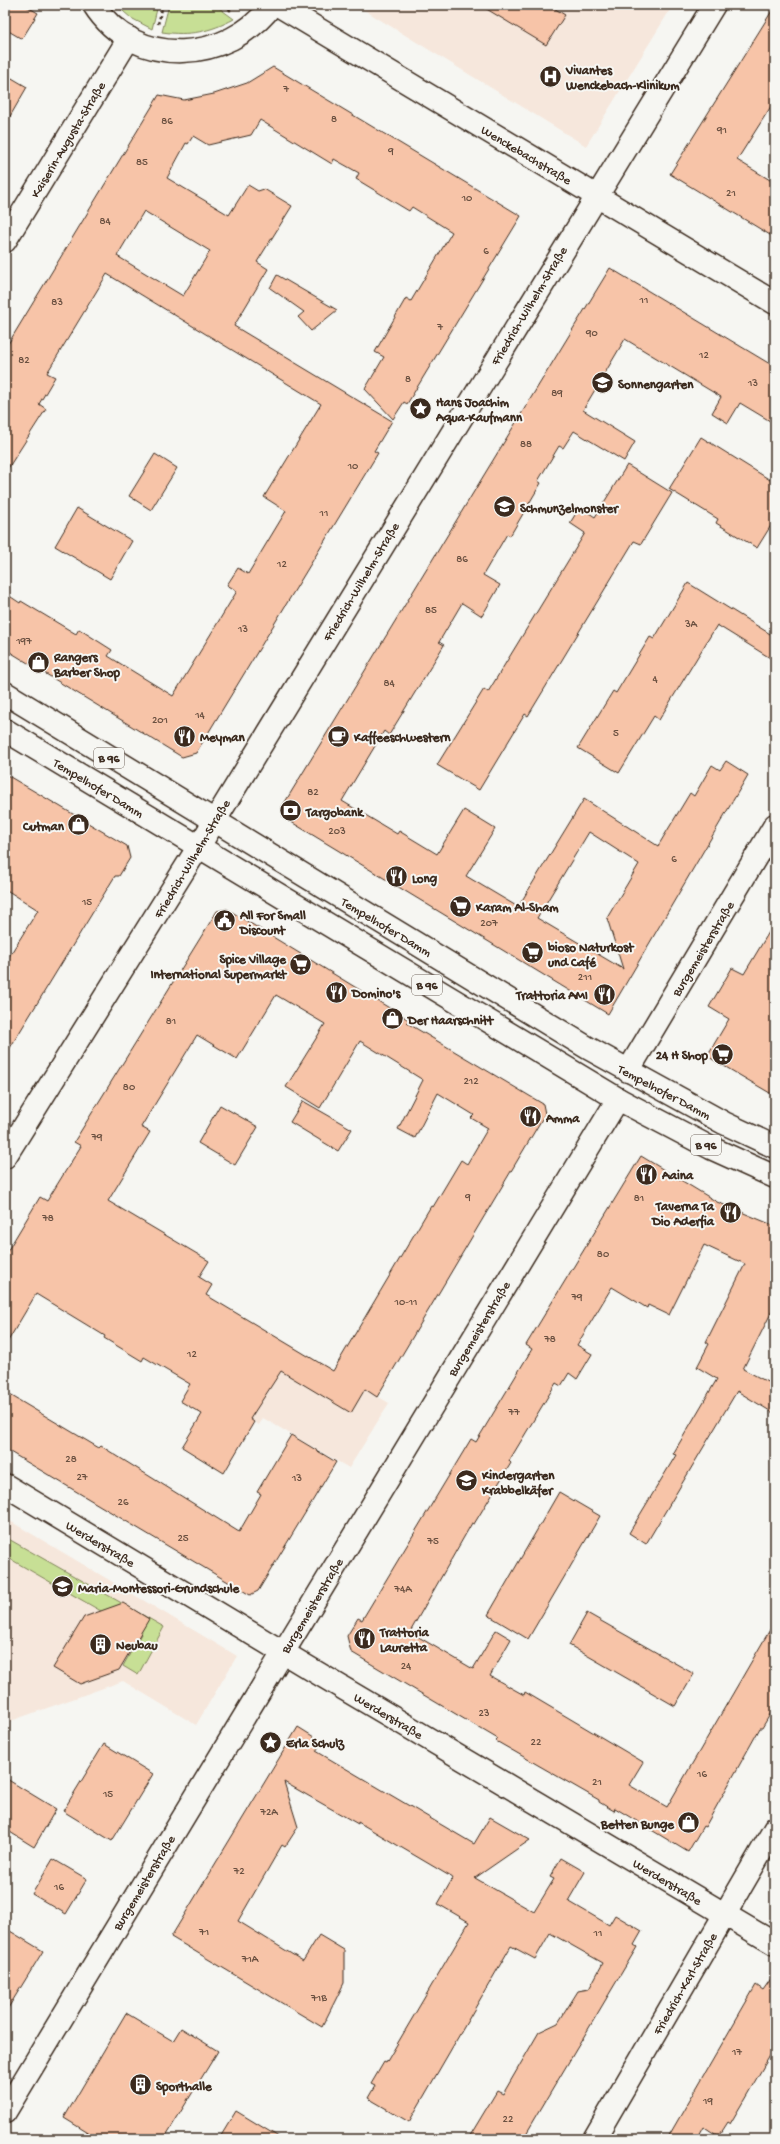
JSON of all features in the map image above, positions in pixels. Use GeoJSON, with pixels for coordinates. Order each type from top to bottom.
{"type":"FeatureCollection","features":[{"type":"Feature","properties":{"kind":"street"},"geometry":{"type":"LineString","coordinates":[[94,5],[106,20],[129,38],[151,47],[174,51],[195,51],[216,47],[235,38],[253,26],[272,5]]}},
{"type":"Feature","properties":{"kind":"street","name":"Wenckebachstraße"},"geometry":{"type":"LineString","coordinates":[[278,5],[775,304]]}},
{"type":"Feature","properties":{"kind":"street","name":"Friedrich-Wilhelm-Straße"},"geometry":{"type":"LineString","coordinates":[[5,1158],[214,822],[596,195],[714,5]]}},
{"type":"Feature","properties":{"kind":"street","name":"Kaiserin-Augusta-Straße"},"geometry":{"type":"LineString","coordinates":[[5,241],[129,38]]}},
{"type":"Feature","properties":{"kind":"street","name":"Tempelhofer Damm"},"geometry":{"type":"LineString","coordinates":[[5,693],[214,822],[628,1071],[775,1147]]}},
{"type":"Feature","properties":{"kind":"street","name":"Tempelhofer Damm"},"geometry":{"type":"LineString","coordinates":[[5,730],[618,1098],[711,1148],[775,1177]]}},
{"type":"Feature","properties":{"kind":"street","name":"Burgemeisterstraße"},"geometry":{"type":"LineString","coordinates":[[628,1071],[775,825]]}},
{"type":"Feature","properties":{"kind":"street","name":"Burgemeisterstraße"},"geometry":{"type":"LineString","coordinates":[[5,2112],[618,1098]]}},
{"type":"Feature","properties":{"kind":"street","name":"Werderstraße"},"geometry":{"type":"LineString","coordinates":[[5,1485],[775,1944]]}},
{"type":"Feature","properties":{"kind":"street","name":"Friedrich-Karl-Straße"},"geometry":{"type":"LineString","coordinates":[[594,2139],[724,1913],[775,1828]]}},
{"type":"Feature","properties":{"kind":"path"},"geometry":{"type":"LineString","coordinates":[[156,30],[163,5]]}},
{"type":"Feature","properties":{"kind":"shaded area","name":"Vivantes Wenckebach-Klinikum"},"geometry":{"type":"Polygon","coordinates":[[[356,5],[673,5],[586,146],[356,5]]]}},
{"type":"Feature","properties":{"kind":"shaded area"},"geometry":{"type":"Polygon","coordinates":[[[206,1295],[389,1403],[349,1468],[263,1418],[259,1425],[163,1367],[206,1295]]]}},
{"type":"Feature","properties":{"kind":"shaded area","name":"Maria-Montessori-Grundschule"},"geometry":{"type":"Polygon","coordinates":[[[5,1518],[237,1656],[196,1725],[123,1681],[5,1723],[5,1518]]]}},
{"type":"Feature","properties":{"kind":"green space"},"geometry":{"type":"Polygon","coordinates":[[[116,5],[158,5],[152,29],[131,18],[116,5]]]}},
{"type":"Feature","properties":{"kind":"green space"},"geometry":{"type":"Polygon","coordinates":[[[169,5],[215,5],[234,19],[208,30],[199,32],[162,32],[169,5]]]}},
{"type":"Feature","properties":{"kind":"green space"},"geometry":{"type":"Polygon","coordinates":[[[5,1537],[164,1627],[138,1675],[123,1666],[141,1634],[5,1556],[5,1537]]]}},
{"type":"Feature","properties":{"kind":"building"},"geometry":{"type":"Polygon","coordinates":[[[5,5],[24,5],[38,13],[22,39],[5,29],[5,5]]]}},
{"type":"Feature","properties":{"kind":"building"},"geometry":{"type":"Polygon","coordinates":[[[480,5],[549,5],[565,15],[546,45],[480,5]]]}},
{"type":"Feature","properties":{"kind":"building"},"geometry":{"type":"Polygon","coordinates":[[[775,6],[775,100],[737,160],[775,183],[775,238],[670,174],[775,6]]]}},
{"type":"Feature","properties":{"kind":"building"},"geometry":{"type":"Polygon","coordinates":[[[273,67],[521,216],[407,404],[404,402],[393,419],[365,389],[384,357],[375,352],[406,298],[411,301],[452,232],[412,207],[409,211],[356,179],[359,173],[334,159],[332,164],[260,120],[251,135],[208,145],[193,136],[188,144],[186,143],[167,178],[229,215],[248,185],[258,191],[264,189],[292,206],[257,262],[268,269],[234,326],[392,421],[374,451],[378,453],[196,753],[182,757],[5,649],[5,593],[76,634],[79,629],[112,650],[108,656],[173,696],[237,591],[227,585],[238,568],[248,574],[286,511],[264,497],[321,404],[107,274],[47,373],[55,377],[39,404],[46,409],[5,473],[5,349],[159,95],[184,100],[214,94],[247,83],[273,67]],[[144,211],[117,256],[183,296],[210,251],[144,211]]]}},
{"type":"Feature","properties":{"kind":"building"},"geometry":{"type":"Polygon","coordinates":[[[5,74],[27,87],[5,125],[5,74]]]}},
{"type":"Feature","properties":{"kind":"building"},"geometry":{"type":"Polygon","coordinates":[[[610,268],[775,367],[775,424],[740,403],[728,423],[712,413],[721,397],[625,339],[583,410],[635,442],[624,461],[574,431],[563,448],[559,446],[538,481],[541,483],[510,536],[507,534],[483,575],[500,585],[482,616],[462,603],[439,642],[444,645],[389,735],[384,731],[342,801],[397,834],[399,831],[437,854],[464,810],[495,829],[466,876],[518,907],[584,799],[658,846],[690,793],[694,796],[712,765],[720,770],[726,761],[748,775],[608,1014],[283,817],[282,807],[610,268]],[[589,832],[537,918],[623,969],[607,918],[639,864],[589,832]]]}},
{"type":"Feature","properties":{"kind":"building"},"geometry":{"type":"Polygon","coordinates":[[[277,275],[337,310],[311,331],[298,317],[304,312],[270,288],[277,275]]]}},
{"type":"Feature","properties":{"kind":"building"},"geometry":{"type":"Polygon","coordinates":[[[701,437],[775,483],[775,519],[757,548],[716,523],[718,519],[669,489],[701,437]]]}},
{"type":"Feature","properties":{"kind":"building"},"geometry":{"type":"Polygon","coordinates":[[[155,454],[177,468],[151,510],[129,496],[155,454]]]}},
{"type":"Feature","properties":{"kind":"building"},"geometry":{"type":"Polygon","coordinates":[[[627,465],[672,493],[641,544],[634,541],[528,716],[525,714],[479,790],[437,765],[484,689],[488,692],[585,533],[570,523],[580,507],[595,517],[627,465]]]}},
{"type":"Feature","properties":{"kind":"building"},"geometry":{"type":"Polygon","coordinates":[[[77,508],[132,541],[110,579],[55,546],[77,508]]]}},
{"type":"Feature","properties":{"kind":"building"},"geometry":{"type":"Polygon","coordinates":[[[688,583],[775,637],[775,661],[717,625],[659,720],[654,716],[619,773],[578,748],[613,691],[616,693],[650,637],[654,639],[688,583]]]}},
{"type":"Feature","properties":{"kind":"building"},"geometry":{"type":"Polygon","coordinates":[[[5,774],[127,846],[130,858],[119,876],[115,876],[5,1056],[5,963],[38,910],[5,889],[5,774]]]}},
{"type":"Feature","properties":{"kind":"building"},"geometry":{"type":"Polygon","coordinates":[[[227,909],[409,1020],[407,1023],[543,1104],[545,1114],[377,1397],[365,1389],[351,1413],[281,1371],[250,1419],[254,1422],[224,1473],[182,1447],[202,1414],[180,1401],[190,1384],[144,1357],[142,1361],[104,1338],[105,1336],[36,1294],[5,1346],[5,1255],[40,1197],[47,1201],[81,1146],[74,1142],[217,911],[227,909]],[[276,995],[237,1059],[197,1035],[141,1127],[150,1132],[108,1201],[209,1261],[199,1277],[212,1285],[206,1295],[333,1371],[431,1206],[433,1207],[461,1160],[467,1164],[488,1128],[471,1118],[474,1115],[438,1093],[415,1138],[398,1129],[423,1080],[360,1041],[320,1108],[286,1087],[325,1024],[276,995]]]}},
{"type":"Feature","properties":{"kind":"building"},"geometry":{"type":"Polygon","coordinates":[[[775,922],[775,1096],[707,1056],[729,1019],[709,1007],[732,968],[744,974],[775,922]]]}},
{"type":"Feature","properties":{"kind":"building"},"geometry":{"type":"Polygon","coordinates":[[[303,1101],[352,1129],[338,1151],[290,1122],[303,1101]]]}},
{"type":"Feature","properties":{"kind":"building"},"geometry":{"type":"Polygon","coordinates":[[[220,1105],[258,1127],[235,1165],[198,1143],[220,1105]]]}},
{"type":"Feature","properties":{"kind":"building"},"geometry":{"type":"Polygon","coordinates":[[[641,1156],[717,1202],[775,1226],[775,1305],[743,1369],[775,1386],[775,1414],[737,1391],[646,1544],[629,1533],[676,1455],[673,1454],[717,1379],[697,1367],[709,1344],[706,1342],[745,1264],[704,1245],[669,1315],[648,1305],[647,1308],[612,1287],[577,1345],[592,1354],[577,1379],[569,1373],[561,1386],[556,1383],[509,1461],[511,1463],[474,1524],[472,1523],[410,1632],[473,1669],[496,1630],[511,1639],[490,1676],[524,1695],[525,1692],[643,1762],[629,1785],[667,1807],[775,1621],[775,1706],[762,1728],[760,1728],[705,1827],[703,1826],[688,1852],[615,1808],[614,1811],[599,1802],[599,1800],[496,1741],[498,1739],[351,1652],[347,1636],[358,1618],[362,1620],[471,1439],[476,1442],[532,1349],[526,1345],[641,1156]]]}},
{"type":"Feature","properties":{"kind":"building"},"geometry":{"type":"Polygon","coordinates":[[[5,1392],[99,1448],[101,1446],[239,1532],[261,1494],[257,1492],[291,1435],[336,1462],[258,1591],[250,1595],[5,1449],[5,1392]]]}},
{"type":"Feature","properties":{"kind":"building"},"geometry":{"type":"Polygon","coordinates":[[[559,1492],[600,1516],[528,1639],[488,1615],[559,1492]]]}},
{"type":"Feature","properties":{"kind":"building","name":"Neubau"},"geometry":{"type":"Polygon","coordinates":[[[123,1603],[149,1619],[119,1670],[80,1684],[53,1668],[84,1617],[123,1603]]]}},
{"type":"Feature","properties":{"kind":"building"},"geometry":{"type":"Polygon","coordinates":[[[587,1613],[694,1674],[675,1706],[569,1645],[587,1613]]]}},
{"type":"Feature","properties":{"kind":"building"},"geometry":{"type":"Polygon","coordinates":[[[298,1727],[322,1742],[316,1751],[474,1844],[490,1817],[530,1840],[475,1878],[534,1912],[554,1879],[550,1877],[561,1858],[585,1872],[568,1901],[609,1925],[615,1915],[642,1931],[634,1945],[637,1947],[523,2139],[468,2139],[497,2091],[503,2094],[539,2032],[558,2023],[578,1991],[589,1989],[603,1963],[550,1933],[535,1959],[511,1946],[409,2122],[368,2098],[375,2086],[371,2084],[384,2062],[386,2063],[469,1922],[438,1904],[453,1878],[358,1822],[358,1824],[284,1782],[298,1827],[285,1847],[282,1845],[238,1921],[303,1961],[319,1935],[344,1950],[344,1983],[322,2027],[171,1937],[298,1727]]]}},
{"type":"Feature","properties":{"kind":"building"},"geometry":{"type":"Polygon","coordinates":[[[104,1744],[153,1774],[112,1841],[63,1811],[104,1744]]]}},
{"type":"Feature","properties":{"kind":"building"},"geometry":{"type":"Polygon","coordinates":[[[5,1778],[56,1809],[34,1847],[5,1829],[5,1778]]]}},
{"type":"Feature","properties":{"kind":"building"},"geometry":{"type":"Polygon","coordinates":[[[53,1859],[87,1879],[66,1914],[32,1894],[53,1859]]]}},
{"type":"Feature","properties":{"kind":"building"},"geometry":{"type":"Polygon","coordinates":[[[5,1928],[43,1951],[5,2013],[5,1928]]]}},
{"type":"Feature","properties":{"kind":"building"},"geometry":{"type":"Polygon","coordinates":[[[775,1973],[775,2047],[730,2124],[727,2122],[718,2136],[703,2126],[696,2139],[667,2139],[756,1985],[763,1990],[775,1973]]]}},
{"type":"Feature","properties":{"kind":"building","name":"Sporthalle"},"geometry":{"type":"Polygon","coordinates":[[[126,2013],[173,2041],[181,2028],[218,2051],[164,2139],[98,2139],[64,2118],[126,2013]]]}},
{"type":"Feature","properties":{"kind":"building"},"geometry":{"type":"Polygon","coordinates":[[[236,2111],[282,2139],[219,2139],[236,2111]]]}},
{"type":"Feature","properties":{"kind":"place","name":"Vivantes Wenckebach-Klinikum"},"geometry":{"type":"Point","coordinates":[550,76]}},
{"type":"Feature","properties":{"kind":"place","name":"Sonnengarten"},"geometry":{"type":"Point","coordinates":[602,383]}},
{"type":"Feature","properties":{"kind":"place","name":"Hans Joachim Aqua-Kaufmann"},"geometry":{"type":"Point","coordinates":[420,408]}},
{"type":"Feature","properties":{"kind":"place","name":"Schmunzelmonster"},"geometry":{"type":"Point","coordinates":[504,507]}},
{"type":"Feature","properties":{"kind":"place","name":"Rangers Barber Shop"},"geometry":{"type":"Point","coordinates":[39,663]}},
{"type":"Feature","properties":{"kind":"place","name":"Meyman"},"geometry":{"type":"Point","coordinates":[185,736]}},
{"type":"Feature","properties":{"kind":"place","name":"Kaffeeschwestern"},"geometry":{"type":"Point","coordinates":[339,736]}},
{"type":"Feature","properties":{"kind":"place","name":"Targobank"},"geometry":{"type":"Point","coordinates":[291,811]}},
{"type":"Feature","properties":{"kind":"place","name":"Cutman"},"geometry":{"type":"Point","coordinates":[79,825]}},
{"type":"Feature","properties":{"kind":"place","name":"Long"},"geometry":{"type":"Point","coordinates":[396,877]}},
{"type":"Feature","properties":{"kind":"place","name":"Karam Al-Sham"},"geometry":{"type":"Point","coordinates":[461,906]}},
{"type":"Feature","properties":{"kind":"place","name":"All For Small Discount"},"geometry":{"type":"Point","coordinates":[225,921]}},
{"type":"Feature","properties":{"kind":"place","name":"bioso Naturkost und Café"},"geometry":{"type":"Point","coordinates":[532,953]}},
{"type":"Feature","properties":{"kind":"place","name":"Spice Village International Supermarkt"},"geometry":{"type":"Point","coordinates":[301,965]}},
{"type":"Feature","properties":{"kind":"place","name":"Domino's"},"geometry":{"type":"Point","coordinates":[337,992]}},
{"type":"Feature","properties":{"kind":"place","name":"Trattoria AMI"},"geometry":{"type":"Point","coordinates":[604,994]}},
{"type":"Feature","properties":{"kind":"place","name":"Der Haarschnitt"},"geometry":{"type":"Point","coordinates":[392,1019]}},
{"type":"Feature","properties":{"kind":"place","name":"24 H Shop"},"geometry":{"type":"Point","coordinates":[723,1054]}},
{"type":"Feature","properties":{"kind":"place","name":"Amma"},"geometry":{"type":"Point","coordinates":[531,1117]}},
{"type":"Feature","properties":{"kind":"place","name":"Aaina"},"geometry":{"type":"Point","coordinates":[646,1174]}},
{"type":"Feature","properties":{"kind":"place","name":"Taverna Ta Dio Aderfia"},"geometry":{"type":"Point","coordinates":[730,1212]}},
{"type":"Feature","properties":{"kind":"place","name":"Kindergarten Krabbelkäfer"},"geometry":{"type":"Point","coordinates":[466,1481]}},
{"type":"Feature","properties":{"kind":"place","name":"Maria-Montessori-Grundschule"},"geometry":{"type":"Point","coordinates":[63,1587]}},
{"type":"Feature","properties":{"kind":"place","name":"Trattoria Lauretta"},"geometry":{"type":"Point","coordinates":[364,1638]}},
{"type":"Feature","properties":{"kind":"place","name":"Neubau"},"geometry":{"type":"Point","coordinates":[101,1644]}},
{"type":"Feature","properties":{"kind":"place","name":"Erla Schulz"},"geometry":{"type":"Point","coordinates":[271,1742]}},
{"type":"Feature","properties":{"kind":"place","name":"Betten Bunge"},"geometry":{"type":"Point","coordinates":[689,1823]}},
{"type":"Feature","properties":{"kind":"place","name":"Sporthalle"},"geometry":{"type":"Point","coordinates":[140,2085]}}]}
